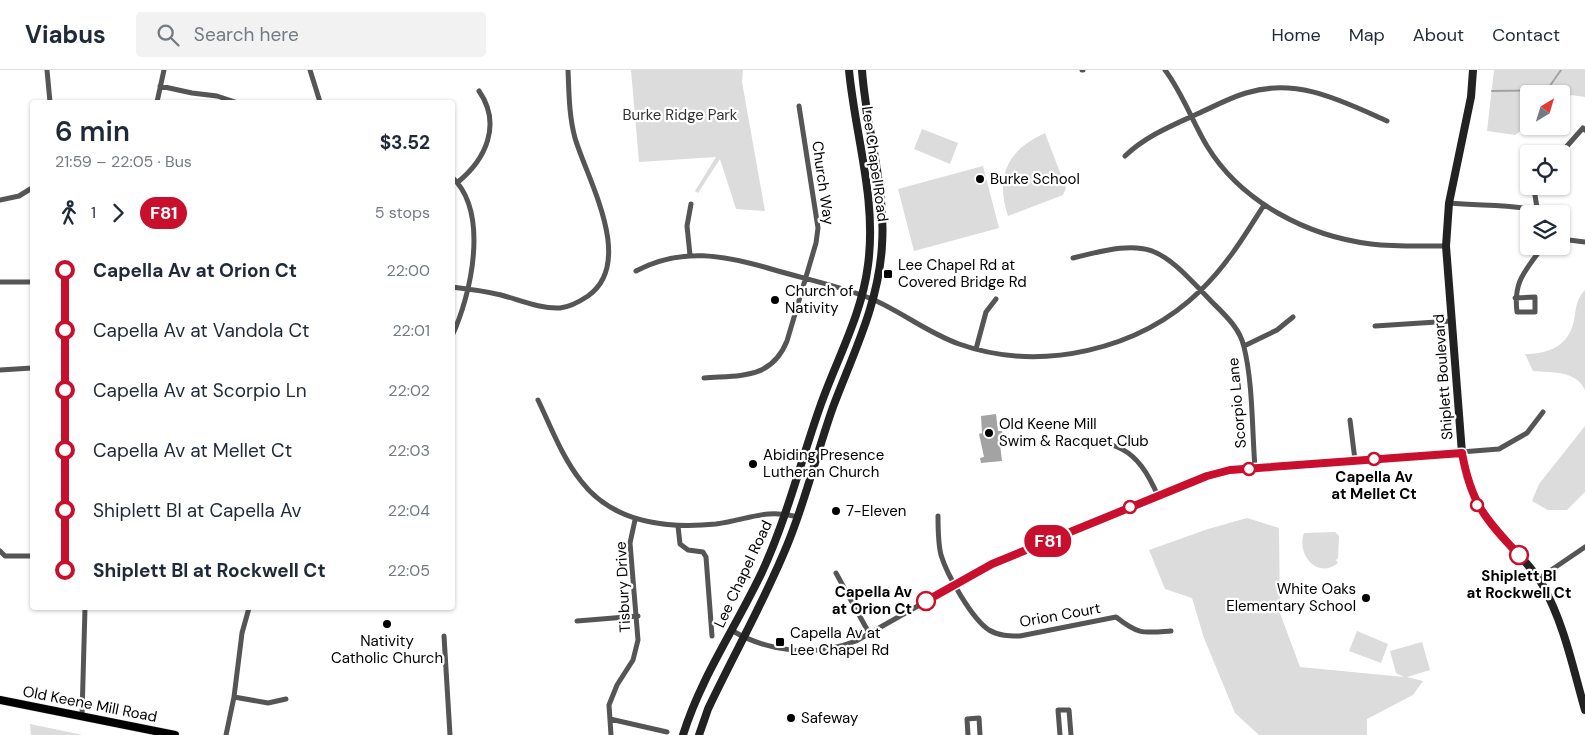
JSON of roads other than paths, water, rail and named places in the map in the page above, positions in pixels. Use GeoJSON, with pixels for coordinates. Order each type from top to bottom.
{"type":"FeatureCollection","features":[{"type":"Feature","properties":{"kind":"main road","name":"Lee Chapel Road"},"geometry":{"type":"LineString","coordinates":[[683,735],[694,704],[761,573],[786,513],[818,411],[862,296],[868,265],[870,208],[853,108],[849,70]]}},
{"type":"Feature","properties":{"kind":"main road","name":"Lee Chapel Road"},"geometry":{"type":"LineString","coordinates":[[699,735],[708,709],[783,556],[798,517],[826,427],[874,300],[881,262],[883,210],[879,177],[867,117],[862,70]]}},
{"type":"Feature","properties":{"kind":"main road","name":"Shiplett Boulevard"},"geometry":{"type":"LineString","coordinates":[[1473,70],[1471,97],[1449,203],[1446,246],[1462,453],[1466,477],[1478,507],[1494,529],[1538,579],[1560,623],[1585,710]]}},
{"type":"Feature","properties":{"kind":"main road","name":"Old Keene Mill Road"},"geometry":{"type":"LineString","coordinates":[[0,700],[175,735]]}},
{"type":"Feature","properties":{"kind":"street"},"geometry":{"type":"LineString","coordinates":[[48,70],[50,100]]}},
{"type":"Feature","properties":{"kind":"street"},"geometry":{"type":"LineString","coordinates":[[157,100],[164,70]]}},
{"type":"Feature","properties":{"kind":"street"},"geometry":{"type":"LineString","coordinates":[[310,70],[319,100]]}},
{"type":"Feature","properties":{"kind":"street"},"geometry":{"type":"LineString","coordinates":[[455,287],[470,289],[544,307],[562,308],[578,303],[593,292],[603,278],[608,260],[606,230],[599,200],[571,121],[568,70]]}},
{"type":"Feature","properties":{"kind":"street"},"geometry":{"type":"LineString","coordinates":[[1165,70],[1179,89],[1206,145],[1224,170],[1242,188],[1264,205],[1301,225],[1348,240],[1390,246],[1446,246]]}},
{"type":"Feature","properties":{"kind":"street"},"geometry":{"type":"LineString","coordinates":[[160,86],[192,94],[217,96],[229,100]]}},
{"type":"Feature","properties":{"kind":"street"},"geometry":{"type":"LineString","coordinates":[[1125,156],[1148,136],[1245,93],[1287,88],[1326,95],[1387,121]]}},
{"type":"Feature","properties":{"kind":"street"},"geometry":{"type":"LineString","coordinates":[[458,182],[480,160],[488,143],[489,110],[479,91]]}},
{"type":"Feature","properties":{"kind":"street","name":"Church Way"},"geometry":{"type":"LineString","coordinates":[[704,378],[752,374],[767,368],[775,362],[787,340],[816,244],[818,218],[799,106]]}},
{"type":"Feature","properties":{"kind":"street"},"geometry":{"type":"LineString","coordinates":[[1568,145],[1583,128],[1585,130]]}},
{"type":"Feature","properties":{"kind":"street"},"geometry":{"type":"LineString","coordinates":[[455,180],[468,200],[474,239],[470,289],[455,328]]}},
{"type":"Feature","properties":{"kind":"street"},"geometry":{"type":"LineString","coordinates":[[0,200],[19,196],[30,189]]}},
{"type":"Feature","properties":{"kind":"street"},"geometry":{"type":"LineString","coordinates":[[1449,203],[1480,206],[1506,204],[1520,208]]}},
{"type":"Feature","properties":{"kind":"street"},"geometry":{"type":"LineString","coordinates":[[690,255],[687,226],[691,204]]}},
{"type":"Feature","properties":{"kind":"street"},"geometry":{"type":"LineString","coordinates":[[636,271],[664,259],[690,255],[733,258],[874,300],[939,336],[976,349],[1034,356],[1064,355],[1096,349],[1126,339],[1155,325],[1182,307],[1224,265],[1264,205]]}},
{"type":"Feature","properties":{"kind":"street"},"geometry":{"type":"LineString","coordinates":[[1570,240],[1585,242]]}},
{"type":"Feature","properties":{"kind":"street","name":"Scorpio Lane"},"geometry":{"type":"LineString","coordinates":[[1072,258],[1111,249],[1132,247],[1146,249],[1171,261],[1231,322],[1244,346],[1255,468]]}},
{"type":"Feature","properties":{"kind":"street"},"geometry":{"type":"LineString","coordinates":[[1515,298],[1535,297],[1535,312],[1516,312],[1515,298],[1516,284],[1537,255]]}},
{"type":"Feature","properties":{"kind":"street"},"geometry":{"type":"LineString","coordinates":[[0,282],[30,282]]}},
{"type":"Feature","properties":{"kind":"street"},"geometry":{"type":"LineString","coordinates":[[976,349],[986,312],[996,299]]}},
{"type":"Feature","properties":{"kind":"street"},"geometry":{"type":"LineString","coordinates":[[1244,346],[1277,330],[1293,317]]}},
{"type":"Feature","properties":{"kind":"street"},"geometry":{"type":"LineString","coordinates":[[1375,326],[1452,321]]}},
{"type":"Feature","properties":{"kind":"street"},"geometry":{"type":"LineString","coordinates":[[0,370],[30,368]]}},
{"type":"Feature","properties":{"kind":"street"},"geometry":{"type":"LineString","coordinates":[[538,400],[571,467],[581,482],[602,502],[635,520],[678,526],[733,521],[769,512],[786,513],[798,517]]}},
{"type":"Feature","properties":{"kind":"street"},"geometry":{"type":"LineString","coordinates":[[731,630],[744,638],[780,648],[808,652],[842,646],[869,633],[992,564],[1222,472],[1493,450],[1510,444],[1527,433],[1543,412]]}},
{"type":"Feature","properties":{"kind":"street"},"geometry":{"type":"LineString","coordinates":[[1350,420],[1355,460]]}},
{"type":"Feature","properties":{"kind":"street"},"geometry":{"type":"LineString","coordinates":[[1065,440],[1100,441],[1118,446],[1144,467],[1158,496]]}},
{"type":"Feature","properties":{"kind":"street","name":"Orion Court"},"geometry":{"type":"LineString","coordinates":[[938,516],[941,554],[955,584],[980,623],[990,631],[1004,636],[1020,636],[1116,617],[1134,631],[1145,633],[1171,631]]}},
{"type":"Feature","properties":{"kind":"street","name":"Tisbury Drive"},"geometry":{"type":"LineString","coordinates":[[611,735],[609,705],[617,685],[633,660],[638,647],[638,616],[630,543],[635,520]]}},
{"type":"Feature","properties":{"kind":"street"},"geometry":{"type":"LineString","coordinates":[[678,526],[680,544],[688,550],[703,552],[706,557],[712,636]]}},
{"type":"Feature","properties":{"kind":"street"},"geometry":{"type":"LineString","coordinates":[[1538,579],[1585,547]]}},
{"type":"Feature","properties":{"kind":"street"},"geometry":{"type":"LineString","coordinates":[[0,551],[6,556],[30,556]]}},
{"type":"Feature","properties":{"kind":"street"},"geometry":{"type":"LineString","coordinates":[[836,573],[869,633]]}},
{"type":"Feature","properties":{"kind":"street"},"geometry":{"type":"LineString","coordinates":[[82,715],[84,610]]}},
{"type":"Feature","properties":{"kind":"street"},"geometry":{"type":"LineString","coordinates":[[226,735],[234,697],[242,633],[248,610]]}},
{"type":"Feature","properties":{"kind":"street"},"geometry":{"type":"LineString","coordinates":[[577,621],[638,616]]}},
{"type":"Feature","properties":{"kind":"street"},"geometry":{"type":"LineString","coordinates":[[444,636],[450,735]]}},
{"type":"Feature","properties":{"kind":"street"},"geometry":{"type":"LineString","coordinates":[[234,697],[268,703],[286,699]]}},
{"type":"Feature","properties":{"kind":"street"},"geometry":{"type":"LineString","coordinates":[[1060,735],[1058,710],[1069,710],[1071,735]]}},
{"type":"Feature","properties":{"kind":"street"},"geometry":{"type":"LineString","coordinates":[[968,735],[967,718],[979,718],[980,735]]}},
{"type":"Feature","properties":{"kind":"street"},"geometry":{"type":"LineString","coordinates":[[610,719],[667,732]]}},
{"type":"Feature","properties":{"kind":"waterway"},"geometry":{"type":"LineString","coordinates":[[1492,91],[1547,90],[1561,70]]}},
{"type":"Feature","properties":{"kind":"place","name":"Burke School"},"geometry":{"type":"Point","coordinates":[980,179]}},
{"type":"Feature","properties":{"kind":"place","name":"Lee Chapel Rd at Covered Bridge Rd"},"geometry":{"type":"Point","coordinates":[888,274]}},
{"type":"Feature","properties":{"kind":"place","name":"Church of Nativity"},"geometry":{"type":"Point","coordinates":[775,300]}},
{"type":"Feature","properties":{"kind":"place","name":"Old Keene Mill Swim & Racquet Club"},"geometry":{"type":"Point","coordinates":[989,433]}},
{"type":"Feature","properties":{"kind":"place","name":"Capella Av at Mellet Ct"},"geometry":{"type":"Point","coordinates":[1374,459]}},
{"type":"Feature","properties":{"kind":"place","name":"Abiding Presence Lutheran Church"},"geometry":{"type":"Point","coordinates":[753,464]}},
{"type":"Feature","properties":{"kind":"place","name":"7-Eleven"},"geometry":{"type":"Point","coordinates":[836,511]}},
{"type":"Feature","properties":{"kind":"place","name":"Shiplett Bl at Rockwell Ct"},"geometry":{"type":"Point","coordinates":[1519,555]}},
{"type":"Feature","properties":{"kind":"place","name":"White Oaks Elementary School"},"geometry":{"type":"Point","coordinates":[1366,598]}},
{"type":"Feature","properties":{"kind":"place","name":"Capella Av at Orion Ct"},"geometry":{"type":"Point","coordinates":[926,601]}},
{"type":"Feature","properties":{"kind":"place","name":"Nativity Catholic Church"},"geometry":{"type":"Point","coordinates":[387,624]}},
{"type":"Feature","properties":{"kind":"place","name":"Capella Av at Lee Chapel Rd"},"geometry":{"type":"Point","coordinates":[780,642]}},
{"type":"Feature","properties":{"kind":"place","name":"Safeway"},"geometry":{"type":"Point","coordinates":[791,718]}},
{"type":"Feature","properties":{"kind":"park label","name":"Burke Ridge Park"},"geometry":{"type":"Point","coordinates":[680,115]}}]}
